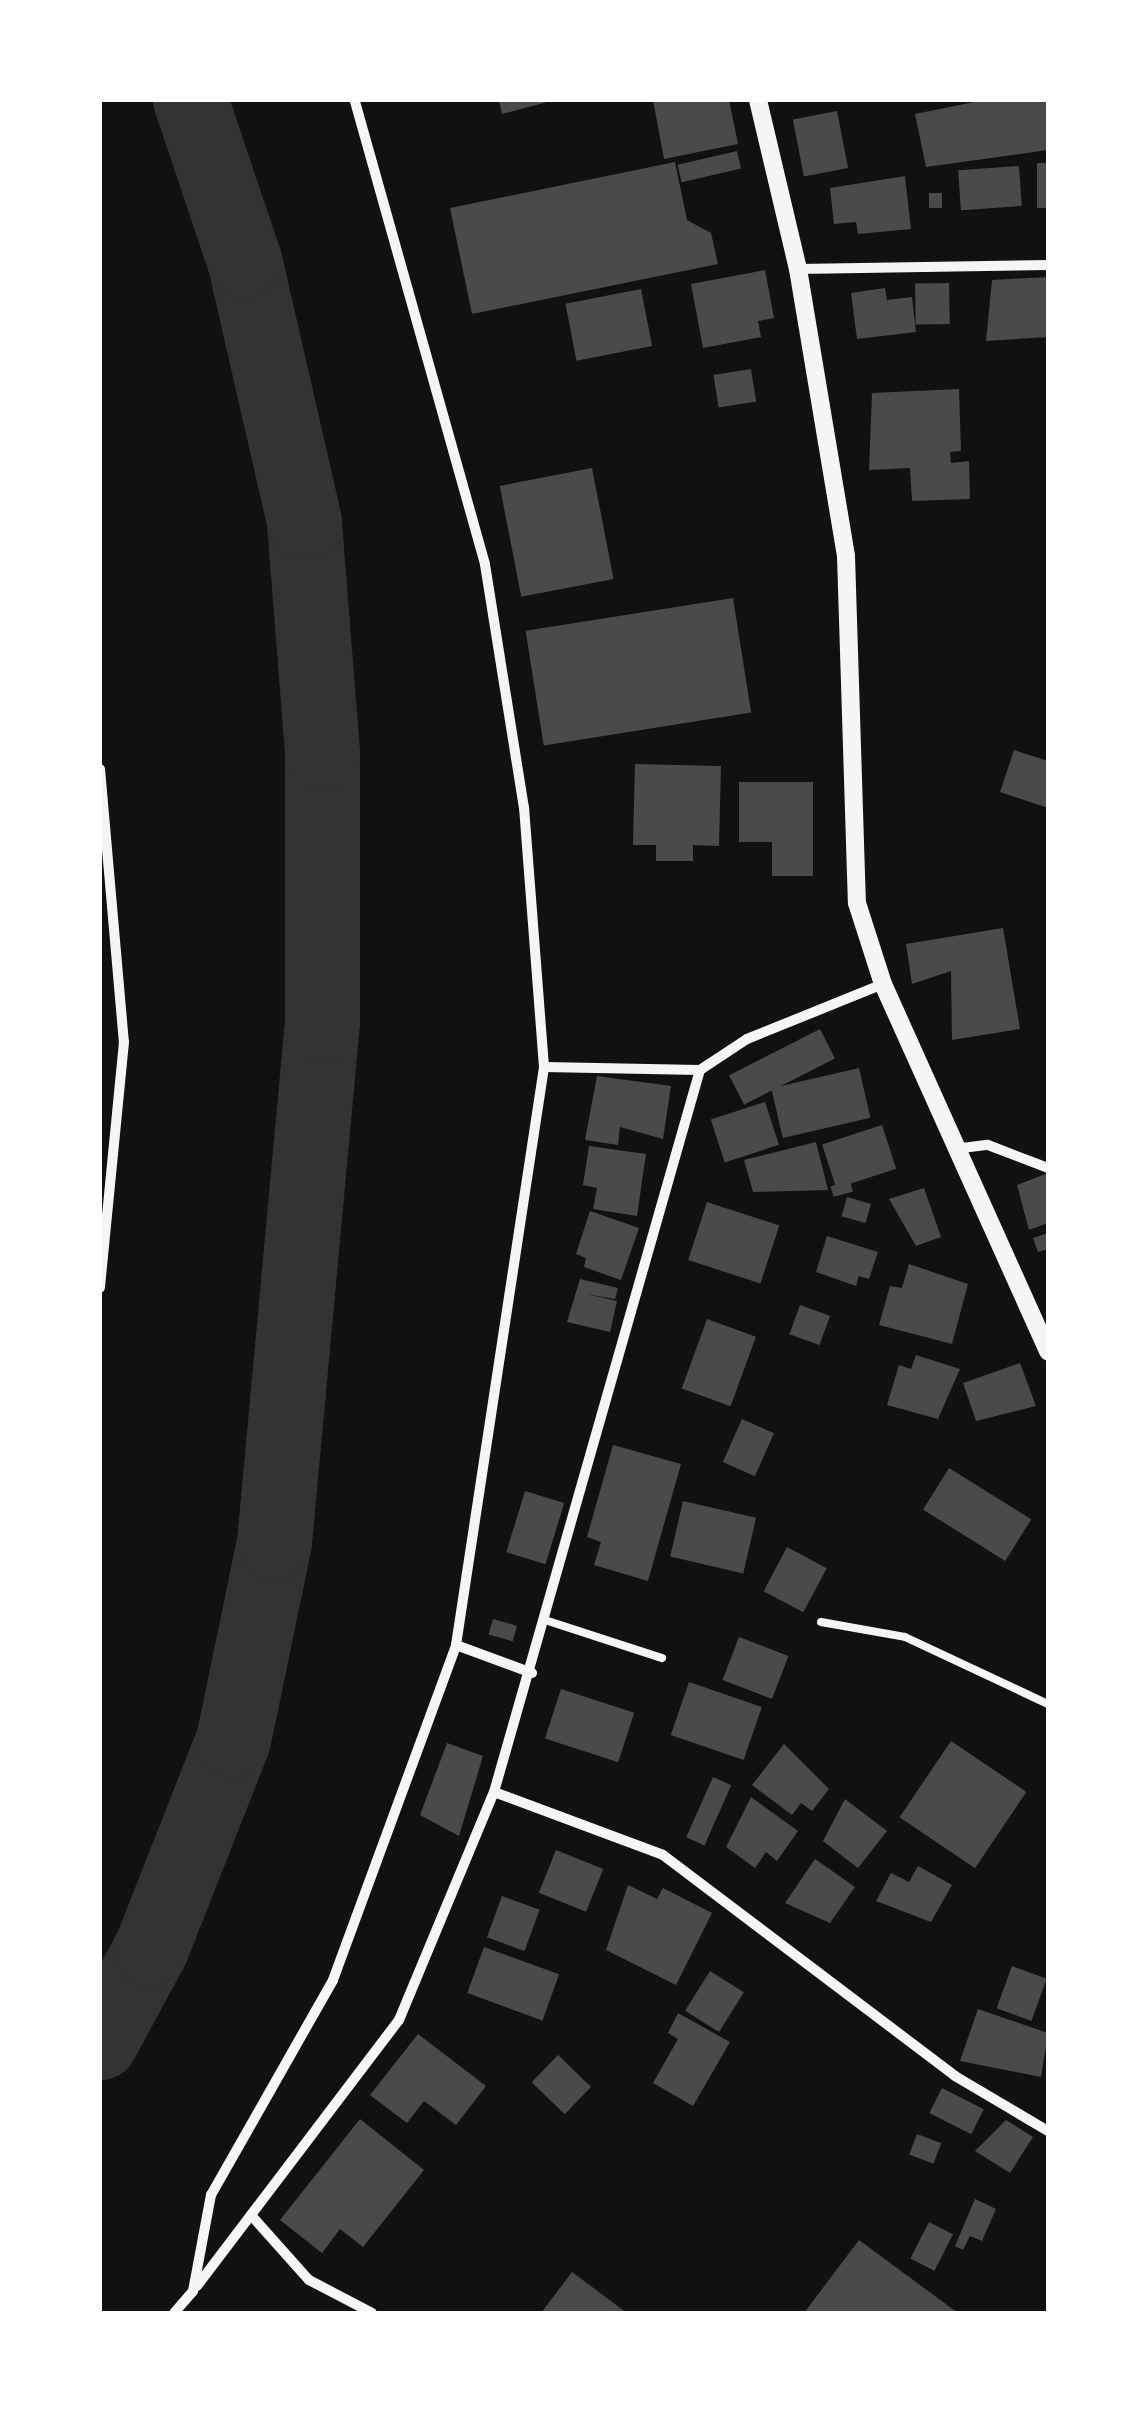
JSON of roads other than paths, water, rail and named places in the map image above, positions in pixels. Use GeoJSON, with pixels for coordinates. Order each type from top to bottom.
{"type":"FeatureCollection","features":[{"type":"Feature","properties":{"kind":"street"},"geometry":{"type":"LineString","coordinates":[[194,2291],[210,2195],[333,1980],[456,1644],[544,1067],[524,808],[485,564],[355,100]]}},
{"type":"Feature","properties":{"kind":"street"},"geometry":{"type":"LineString","coordinates":[[758,100],[798,270],[846,556],[857,903],[882,984],[962,1148],[1048,1352]]}},
{"type":"Feature","properties":{"kind":"street"},"geometry":{"type":"LineString","coordinates":[[798,270],[1048,265]]}},
{"type":"Feature","properties":{"kind":"street"},"geometry":{"type":"LineString","coordinates":[[100,769],[124,1042],[100,1288]]}},
{"type":"Feature","properties":{"kind":"street"},"geometry":{"type":"LineString","coordinates":[[544,1067],[700,1070],[747,1039],[882,984]]}},
{"type":"Feature","properties":{"kind":"street"},"geometry":{"type":"LineString","coordinates":[[174,2313],[399,2020],[494,1792],[532,1673],[598,1414],[700,1070]]}},
{"type":"Feature","properties":{"kind":"street"},"geometry":{"type":"LineString","coordinates":[[962,1148],[988,1145],[1048,1168]]}},
{"type":"Feature","properties":{"kind":"street"},"geometry":{"type":"LineString","coordinates":[[456,1644],[532,1673]]}},
{"type":"Feature","properties":{"kind":"street"},"geometry":{"type":"LineString","coordinates":[[494,1792],[662,1855],[955,2076],[1048,2131]]}},
{"type":"Feature","properties":{"kind":"street"},"geometry":{"type":"LineString","coordinates":[[252,2215],[309,2280],[372,2313]]}},
{"type":"Feature","properties":{"kind":"lane"},"geometry":{"type":"LineString","coordinates":[[548,1622],[662,1658]]}},
{"type":"Feature","properties":{"kind":"lane"},"geometry":{"type":"LineString","coordinates":[[820,1622],[905,1637],[1048,1704]]}},
{"type":"Feature","properties":{"kind":"waterway"},"geometry":{"type":"LineString","coordinates":[[100,2042],[151,1948],[233,1740],[274,1542],[322,1022],[322,752],[304,521],[244,260],[190,100]]}}]}
